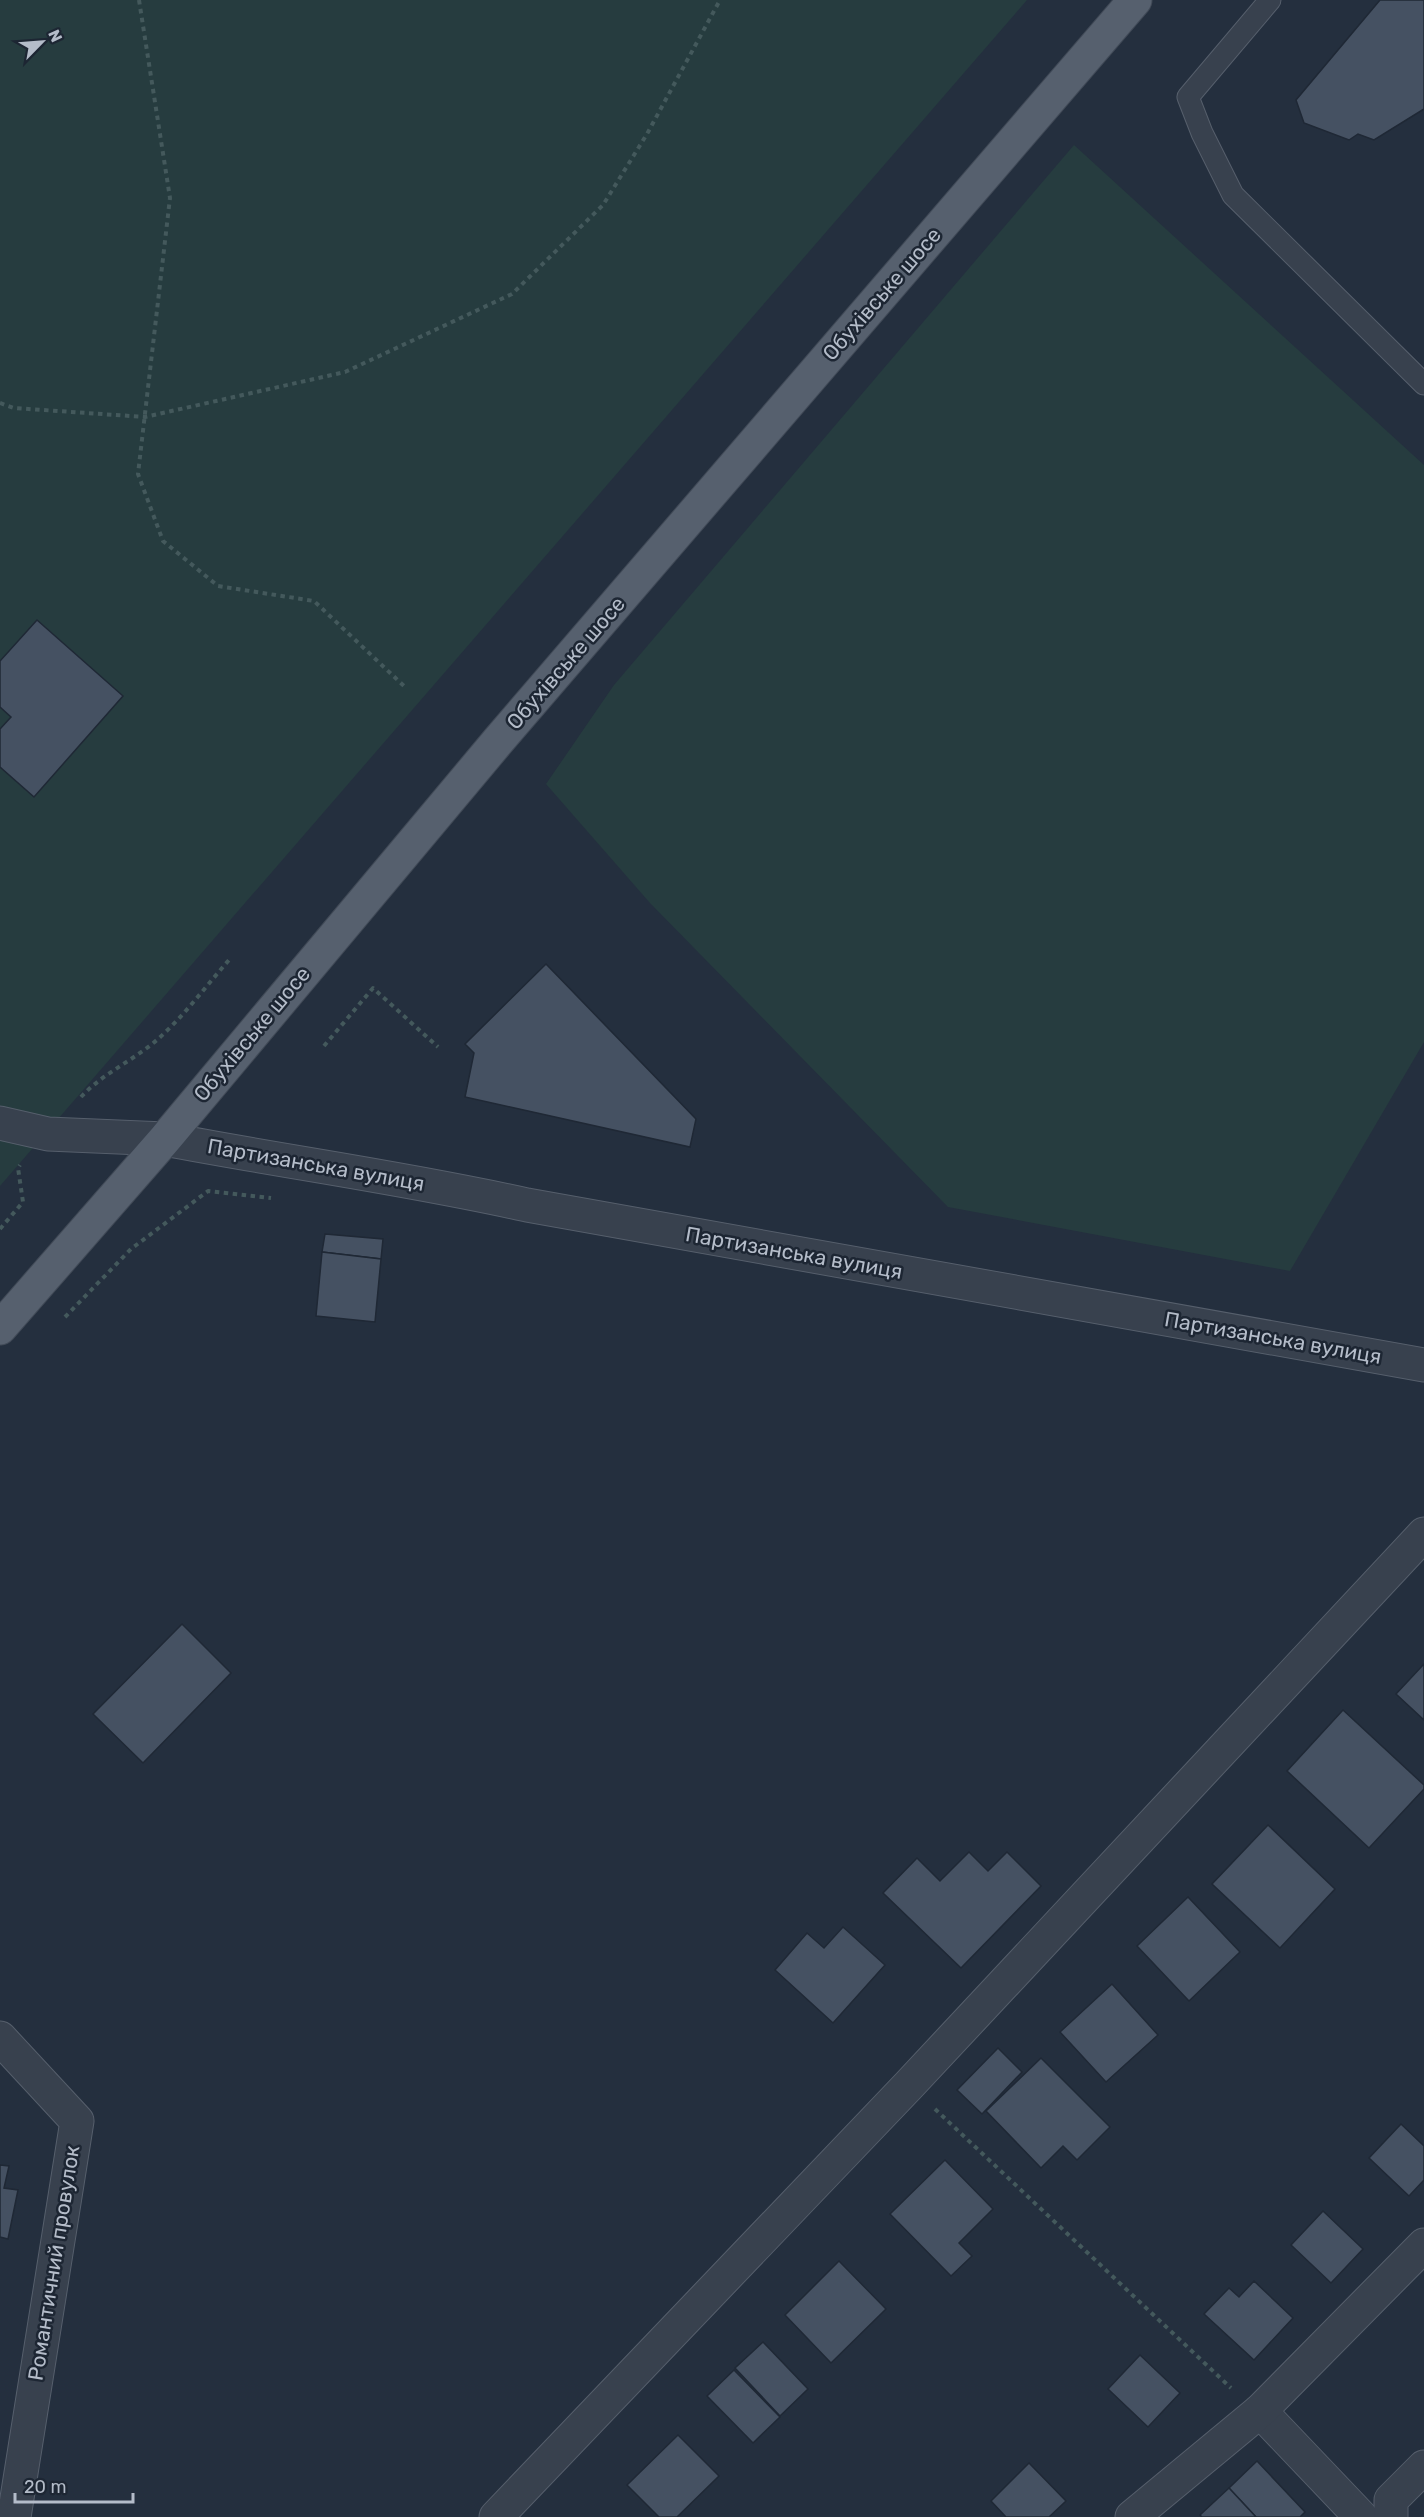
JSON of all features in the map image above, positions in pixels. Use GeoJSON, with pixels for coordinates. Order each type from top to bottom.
{"type":"FeatureCollection","features":[{"type":"Feature","properties":{"kind":"main road","name":"Обухівське шосе"},"geometry":{"type":"LineString","coordinates":[[0,1328],[165,1139],[506,732],[1135,0]]}},
{"type":"Feature","properties":{"kind":"street","name":"Партизанська вулиця"},"geometry":{"type":"LineString","coordinates":[[0,1123],[48,1134],[165,1139],[278,1161],[450,1188],[574,1214],[1424,1365]]}},
{"type":"Feature","properties":{"kind":"street"},"geometry":{"type":"LineString","coordinates":[[496,2517],[909,2085],[1424,1534]]}},
{"type":"Feature","properties":{"kind":"street","name":"Романтичний провулок"},"geometry":{"type":"LineString","coordinates":[[0,2038],[77,2121],[14,2517]]}},
{"type":"Feature","properties":{"kind":"street"},"geometry":{"type":"LineString","coordinates":[[1132,2517],[1260,2411],[1424,2245]]}},
{"type":"Feature","properties":{"kind":"street"},"geometry":{"type":"LineString","coordinates":[[1260,2411],[1361,2517]]}},
{"type":"Feature","properties":{"kind":"street"},"geometry":{"type":"LineString","coordinates":[[1391,2517],[1391,2500],[1424,2468]]}},
{"type":"Feature","properties":{"kind":"lane"},"geometry":{"type":"LineString","coordinates":[[1270,0],[1188,97],[1202,133],[1233,195],[1424,384]]}},
{"type":"Feature","properties":{"kind":"path"},"geometry":{"type":"LineString","coordinates":[[140,0],[170,198],[138,474],[163,541],[218,586],[314,601],[405,687]]}},
{"type":"Feature","properties":{"kind":"path"},"geometry":{"type":"LineString","coordinates":[[0,403],[14,408],[145,417],[345,372],[512,294],[603,205],[647,134],[720,0]]}},
{"type":"Feature","properties":{"kind":"path"},"geometry":{"type":"LineString","coordinates":[[0,1229],[23,1203],[18,1168],[98,1079],[129,1063],[160,1037],[229,960]]}},
{"type":"Feature","properties":{"kind":"path"},"geometry":{"type":"LineString","coordinates":[[324,1046],[373,988],[438,1047]]}},
{"type":"Feature","properties":{"kind":"path"},"geometry":{"type":"LineString","coordinates":[[64,1317],[131,1249],[208,1191],[279,1199]]}},
{"type":"Feature","properties":{"kind":"path"},"geometry":{"type":"LineString","coordinates":[[909,2085],[1232,2390],[1260,2411]]}},
{"type":"Feature","properties":{"kind":"green space"},"geometry":{"type":"Polygon","coordinates":[[[0,0],[1027,0],[0,1186],[0,0]]]}},
{"type":"Feature","properties":{"kind":"green space"},"geometry":{"type":"Polygon","coordinates":[[[1074,145],[1424,465],[1424,1042],[1290,1271],[948,1207],[650,903],[546,784],[614,685],[1074,145]]]}},
{"type":"Feature","properties":{"kind":"building"},"geometry":{"type":"Polygon","coordinates":[[[1380,0],[1424,0],[1424,109],[1374,140],[1358,134],[1349,140],[1304,123],[1296,100],[1380,0]]]}},
{"type":"Feature","properties":{"kind":"building"},"geometry":{"type":"Polygon","coordinates":[[[37,620],[123,696],[34,797],[0,767],[0,729],[11,717],[0,707],[0,661],[37,620]]]}},
{"type":"Feature","properties":{"kind":"building"},"geometry":{"type":"Polygon","coordinates":[[[546,964],[696,1119],[690,1147],[465,1097],[474,1053],[465,1044],[546,964]]]}},
{"type":"Feature","properties":{"kind":"building"},"geometry":{"type":"Polygon","coordinates":[[[325,1234],[383,1239],[381,1259],[322,1252],[325,1234]]]}},
{"type":"Feature","properties":{"kind":"building"},"geometry":{"type":"Polygon","coordinates":[[[322,1252],[381,1259],[375,1322],[316,1316],[322,1252]]]}},
{"type":"Feature","properties":{"kind":"building"},"geometry":{"type":"Polygon","coordinates":[[[182,1624],[231,1673],[143,1763],[93,1714],[182,1624]]]}},
{"type":"Feature","properties":{"kind":"building"},"geometry":{"type":"Polygon","coordinates":[[[1424,1664],[1424,1720],[1396,1694],[1424,1664]]]}},
{"type":"Feature","properties":{"kind":"building"},"geometry":{"type":"Polygon","coordinates":[[[1343,1710],[1424,1785],[1424,1789],[1369,1848],[1287,1771],[1343,1710]]]}},
{"type":"Feature","properties":{"kind":"building"},"geometry":{"type":"Polygon","coordinates":[[[1268,1825],[1335,1889],[1280,1948],[1212,1884],[1268,1825]]]}},
{"type":"Feature","properties":{"kind":"building"},"geometry":{"type":"Polygon","coordinates":[[[969,1852],[988,1871],[1007,1852],[1041,1886],[961,1968],[883,1893],[917,1858],[940,1881],[969,1852]]]}},
{"type":"Feature","properties":{"kind":"building"},"geometry":{"type":"Polygon","coordinates":[[[1188,1897],[1240,1952],[1189,2001],[1137,1946],[1188,1897]]]}},
{"type":"Feature","properties":{"kind":"building"},"geometry":{"type":"Polygon","coordinates":[[[843,1927],[885,1965],[833,2023],[775,1970],[807,1933],[824,1948],[843,1927]]]}},
{"type":"Feature","properties":{"kind":"building"},"geometry":{"type":"Polygon","coordinates":[[[1112,1984],[1158,2035],[1106,2082],[1060,2032],[1112,1984]]]}},
{"type":"Feature","properties":{"kind":"building"},"geometry":{"type":"Polygon","coordinates":[[[998,2048],[1022,2072],[982,2114],[957,2090],[998,2048]]]}},
{"type":"Feature","properties":{"kind":"building"},"geometry":{"type":"Polygon","coordinates":[[[1041,2058],[1110,2127],[1077,2160],[1063,2146],[1041,2168],[986,2111],[1041,2058]]]}},
{"type":"Feature","properties":{"kind":"building"},"geometry":{"type":"Polygon","coordinates":[[[1401,2124],[1424,2146],[1424,2180],[1409,2196],[1369,2158],[1401,2124]]]}},
{"type":"Feature","properties":{"kind":"building"},"geometry":{"type":"Polygon","coordinates":[[[945,2160],[993,2209],[959,2243],[972,2256],[951,2276],[890,2214],[945,2160]]]}},
{"type":"Feature","properties":{"kind":"building"},"geometry":{"type":"Polygon","coordinates":[[[0,2165],[9,2166],[4,2188],[18,2190],[8,2239],[0,2237],[0,2165]]]}},
{"type":"Feature","properties":{"kind":"building"},"geometry":{"type":"Polygon","coordinates":[[[1323,2211],[1363,2249],[1331,2283],[1291,2245],[1323,2211]]]}},
{"type":"Feature","properties":{"kind":"building"},"geometry":{"type":"Polygon","coordinates":[[[839,2261],[886,2309],[831,2363],[785,2315],[839,2261]]]}},
{"type":"Feature","properties":{"kind":"building"},"geometry":{"type":"Polygon","coordinates":[[[1254,2281],[1293,2318],[1254,2360],[1204,2314],[1229,2288],[1239,2297],[1254,2281]]]}},
{"type":"Feature","properties":{"kind":"building"},"geometry":{"type":"Polygon","coordinates":[[[763,2342],[808,2389],[780,2416],[735,2368],[763,2342]]]}},
{"type":"Feature","properties":{"kind":"building"},"geometry":{"type":"Polygon","coordinates":[[[1140,2355],[1180,2393],[1148,2427],[1108,2389],[1140,2355]]]}},
{"type":"Feature","properties":{"kind":"building"},"geometry":{"type":"Polygon","coordinates":[[[734,2370],[780,2417],[753,2443],[707,2396],[734,2370]]]}},
{"type":"Feature","properties":{"kind":"building"},"geometry":{"type":"Polygon","coordinates":[[[678,2435],[719,2476],[677,2517],[659,2517],[627,2485],[678,2435]]]}},
{"type":"Feature","properties":{"kind":"building"},"geometry":{"type":"Polygon","coordinates":[[[1257,2461],[1305,2512],[1300,2517],[1256,2517],[1229,2488],[1257,2461]]]}},
{"type":"Feature","properties":{"kind":"building"},"geometry":{"type":"Polygon","coordinates":[[[1029,2463],[1066,2501],[1049,2517],[1006,2517],[991,2501],[1029,2463]]]}},
{"type":"Feature","properties":{"kind":"building"},"geometry":{"type":"Polygon","coordinates":[[[1229,2488],[1256,2517],[1202,2517],[1200,2515],[1229,2488]]]}}]}
